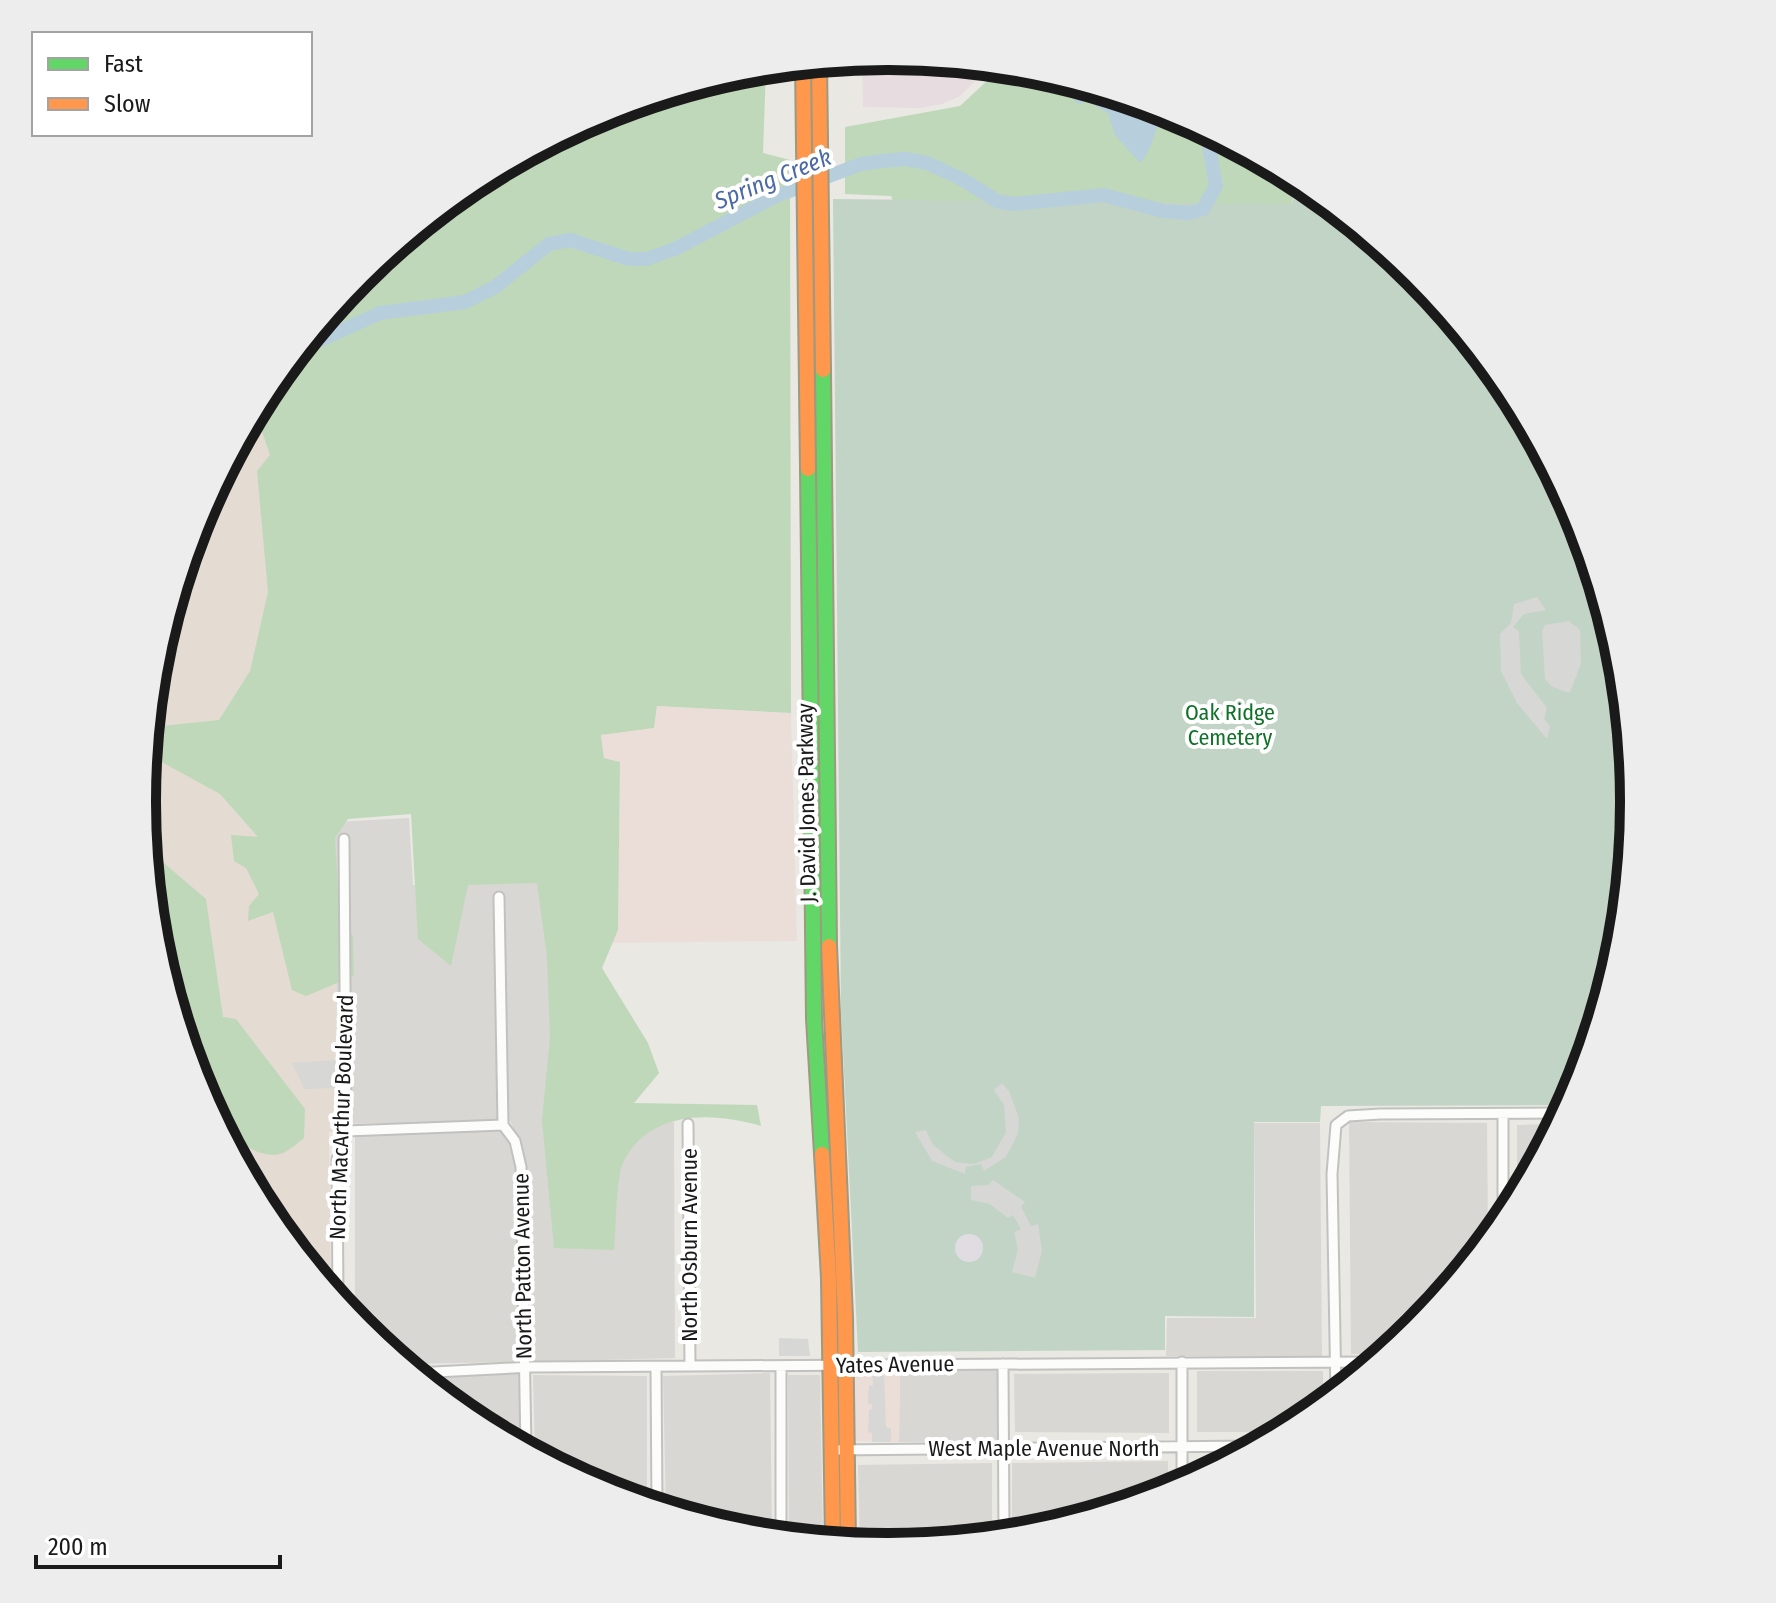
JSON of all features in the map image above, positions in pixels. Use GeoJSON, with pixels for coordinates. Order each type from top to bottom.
{"type":"FeatureCollection","features":[{"type":"Feature","properties":{"kind":"main road","name":"J. David Jones Parkway"},"geometry":{"type":"LineString","coordinates":[[819,74],[830,1011],[839,1449],[834,1530]]}},
{"type":"Feature","properties":{"kind":"main road","name":"J. David Jones Parkway"},"geometry":{"type":"LineString","coordinates":[[803,75],[814,1019],[838,1365]]}},
{"type":"Feature","properties":{"kind":"main road","name":"J. David Jones Parkway"},"geometry":{"type":"LineString","coordinates":[[839,1449],[847,1531]]}},
{"type":"Feature","properties":{"kind":"street","name":"North MacArthur Boulevard"},"geometry":{"type":"LineString","coordinates":[[338,1284],[337,1160],[346,1131],[344,839]]}},
{"type":"Feature","properties":{"kind":"street","name":"North Patton Avenue"},"geometry":{"type":"LineString","coordinates":[[499,897],[503,1125],[515,1141],[521,1167],[526,1437]]}},
{"type":"Feature","properties":{"kind":"street"},"geometry":{"type":"LineString","coordinates":[[1336,1380],[1332,1159],[1334,1130],[1340,1120],[1348,1116],[1380,1114],[1549,1113]]}},
{"type":"Feature","properties":{"kind":"street"},"geometry":{"type":"LineString","coordinates":[[1503,1114],[1503,1197]]}},
{"type":"Feature","properties":{"kind":"street","name":"North Osburn Avenue"},"geometry":{"type":"LineString","coordinates":[[688,1124],[690,1366]]}},
{"type":"Feature","properties":{"kind":"street"},"geometry":{"type":"LineString","coordinates":[[346,1131],[503,1125]]}},
{"type":"Feature","properties":{"kind":"street"},"geometry":{"type":"LineString","coordinates":[[1182,1362],[1182,1471]]}},
{"type":"Feature","properties":{"kind":"street","name":"Yates Avenue"},"geometry":{"type":"LineString","coordinates":[[431,1372],[690,1366],[1356,1362]]}},
{"type":"Feature","properties":{"kind":"street"},"geometry":{"type":"LineString","coordinates":[[1003,1364],[1004,1524]]}},
{"type":"Feature","properties":{"kind":"street"},"geometry":{"type":"LineString","coordinates":[[781,1366],[781,1525]]}},
{"type":"Feature","properties":{"kind":"street","name":"North Osburn Avenue"},"geometry":{"type":"LineString","coordinates":[[656,1367],[657,1495]]}},
{"type":"Feature","properties":{"kind":"street","name":"West Maple Avenue North"},"geometry":{"type":"LineString","coordinates":[[839,1449],[1233,1446]]}},
{"type":"Feature","properties":{"kind":"shaded area"},"geometry":{"type":"Polygon","coordinates":[[[862,71],[981,76],[960,96],[942,104],[920,108],[863,107],[862,71]]]}},
{"type":"Feature","properties":{"kind":"shaded area"},"geometry":{"type":"Polygon","coordinates":[[[326,334],[338,1131],[329,1132],[331,1275],[280,1208],[255,1167],[232,1125],[195,1037],[181,991],[163,897],[156,802],[163,706],[181,612],[195,566],[232,478],[255,436],[280,395],[326,334]]]}},
{"type":"Feature","properties":{"kind":"shaded area"},"geometry":{"type":"Polygon","coordinates":[[[1537,597],[1546,610],[1524,614],[1513,627],[1519,631],[1521,674],[1547,708],[1544,719],[1550,726],[1547,739],[1517,703],[1501,671],[1500,634],[1511,623],[1514,604],[1537,597]]]}},
{"type":"Feature","properties":{"kind":"shaded area"},"geometry":{"type":"Polygon","coordinates":[[[1569,621],[1580,630],[1581,664],[1570,692],[1565,692],[1551,686],[1545,679],[1542,631],[1545,625],[1569,621]]]}},
{"type":"Feature","properties":{"kind":"shaded area"},"geometry":{"type":"Polygon","coordinates":[[[657,706],[791,713],[797,941],[612,943],[618,930],[620,762],[604,758],[601,734],[654,728],[657,706]]]}},
{"type":"Feature","properties":{"kind":"shaded area"},"geometry":{"type":"Polygon","coordinates":[[[409,818],[413,885],[550,882],[609,1124],[674,1122],[675,1358],[529,1362],[523,1147],[510,1121],[338,1124],[334,822],[409,818]]]}},
{"type":"Feature","properties":{"kind":"shaded area"},"geometry":{"type":"Polygon","coordinates":[[[336,1060],[337,1088],[304,1089],[292,1063],[336,1060]]]}},
{"type":"Feature","properties":{"kind":"shaded area"},"geometry":{"type":"Polygon","coordinates":[[[1002,1083],[1009,1091],[1019,1118],[1018,1134],[1006,1157],[984,1171],[981,1164],[966,1167],[965,1174],[932,1161],[915,1132],[926,1130],[933,1145],[955,1162],[974,1164],[992,1157],[1006,1132],[1004,1105],[994,1090],[1002,1083]]]}},
{"type":"Feature","properties":{"kind":"shaded area"},"geometry":{"type":"Polygon","coordinates":[[[1349,1122],[1487,1123],[1488,1219],[1438,1284],[1405,1319],[1366,1354],[1351,1354],[1349,1122]]]}},
{"type":"Feature","properties":{"kind":"shaded area"},"geometry":{"type":"Polygon","coordinates":[[[1254,1123],[1320,1123],[1322,1357],[1166,1356],[1167,1318],[1256,1318],[1254,1123]]]}},
{"type":"Feature","properties":{"kind":"shaded area"},"geometry":{"type":"Polygon","coordinates":[[[1544,1124],[1517,1174],[1517,1125],[1544,1124]]]}},
{"type":"Feature","properties":{"kind":"shaded area"},"geometry":{"type":"Polygon","coordinates":[[[497,1128],[512,1143],[519,1358],[516,1362],[421,1364],[355,1302],[355,1135],[406,1130],[497,1128]]]}},
{"type":"Feature","properties":{"kind":"shaded area"},"geometry":{"type":"Polygon","coordinates":[[[993,1180],[1025,1202],[1021,1207],[1031,1226],[1038,1224],[1042,1251],[1035,1278],[1012,1272],[1018,1249],[1014,1232],[1021,1229],[1013,1215],[1008,1218],[990,1204],[971,1200],[971,1186],[988,1185],[993,1180]]]}},
{"type":"Feature","properties":{"kind":"shaded area"},"geometry":{"type":"Polygon","coordinates":[[[969,1234],[979,1238],[983,1248],[979,1258],[969,1262],[959,1258],[955,1248],[959,1238],[969,1234]]]}},
{"type":"Feature","properties":{"kind":"shaded area"},"geometry":{"type":"Polygon","coordinates":[[[779,1338],[808,1339],[810,1356],[779,1356],[779,1338]]]}},
{"type":"Feature","properties":{"kind":"shaded area"},"geometry":{"type":"Polygon","coordinates":[[[900,1368],[999,1368],[998,1441],[899,1442],[900,1368]]]}},
{"type":"Feature","properties":{"kind":"shaded area"},"geometry":{"type":"Polygon","coordinates":[[[900,1368],[899,1442],[856,1441],[852,1437],[852,1376],[860,1371],[900,1368]]]}},
{"type":"Feature","properties":{"kind":"shaded area"},"geometry":{"type":"Polygon","coordinates":[[[1197,1371],[1323,1371],[1323,1389],[1259,1432],[1197,1432],[1197,1371]]]}},
{"type":"Feature","properties":{"kind":"shaded area"},"geometry":{"type":"Polygon","coordinates":[[[519,1372],[521,1434],[482,1410],[436,1376],[519,1372]]]}},
{"type":"Feature","properties":{"kind":"shaded area"},"geometry":{"type":"Polygon","coordinates":[[[884,1372],[886,1427],[891,1428],[891,1442],[872,1442],[872,1433],[868,1432],[869,1410],[872,1409],[872,1404],[868,1404],[869,1386],[873,1385],[872,1373],[884,1372]]]}},
{"type":"Feature","properties":{"kind":"shaded area"},"geometry":{"type":"Polygon","coordinates":[[[770,1373],[772,1523],[666,1498],[663,1376],[770,1373]]]}},
{"type":"Feature","properties":{"kind":"shaded area"},"geometry":{"type":"Polygon","coordinates":[[[1169,1373],[1169,1433],[1015,1432],[1014,1374],[1169,1373]]]}},
{"type":"Feature","properties":{"kind":"shaded area"},"geometry":{"type":"Polygon","coordinates":[[[533,1375],[647,1376],[647,1492],[564,1458],[535,1442],[533,1375]]]}},
{"type":"Feature","properties":{"kind":"shaded area"},"geometry":{"type":"Polygon","coordinates":[[[788,1375],[820,1375],[823,1530],[789,1526],[788,1375]]]}},
{"type":"Feature","properties":{"kind":"shaded area"},"geometry":{"type":"Polygon","coordinates":[[[1168,1461],[1168,1477],[1077,1508],[1012,1522],[1012,1463],[1168,1461]]]}},
{"type":"Feature","properties":{"kind":"shaded area"},"geometry":{"type":"Polygon","coordinates":[[[992,1463],[992,1526],[936,1531],[860,1532],[858,1465],[992,1463]]]}},
{"type":"Feature","properties":{"kind":"green space"},"geometry":{"type":"Polygon","coordinates":[[[991,77],[1077,95],[1123,109],[1212,145],[1295,194],[1279,231],[902,225],[891,196],[845,194],[845,127],[960,106],[991,77]]]}},
{"type":"Feature","properties":{"kind":"green space"},"geometry":{"type":"Polygon","coordinates":[[[766,81],[763,153],[790,160],[791,713],[657,706],[654,728],[601,735],[604,758],[620,762],[618,930],[602,968],[648,1043],[659,1073],[634,1103],[757,1105],[761,1126],[703,1117],[665,1124],[649,1132],[634,1145],[623,1163],[614,1250],[554,1248],[542,1120],[550,1037],[547,957],[537,883],[468,885],[451,966],[418,939],[411,814],[348,819],[335,838],[340,921],[353,936],[354,976],[306,996],[292,990],[273,912],[248,921],[249,906],[259,894],[246,868],[234,861],[231,835],[258,837],[220,794],[158,760],[161,726],[219,720],[250,671],[268,592],[257,471],[270,455],[260,427],[308,356],[371,284],[443,221],[482,193],[564,145],[653,109],[766,81]]]}},
{"type":"Feature","properties":{"kind":"green space","name":"Oak Ridge Cemetery"},"geometry":{"type":"Polygon","coordinates":[[[1296,195],[1370,252],[1438,319],[1468,356],[1496,395],[1544,478],[1581,566],[1595,612],[1613,706],[1620,802],[1613,897],[1595,991],[1581,1037],[1553,1105],[1321,1106],[1320,1122],[1254,1122],[1254,1317],[1165,1316],[1165,1350],[858,1352],[841,1011],[833,199],[1291,204],[1296,195]]]}},
{"type":"Feature","properties":{"kind":"green space"},"geometry":{"type":"Polygon","coordinates":[[[159,859],[206,899],[223,1017],[236,1019],[305,1109],[304,1138],[283,1153],[266,1154],[242,1143],[212,1081],[181,991],[159,859]]]}},
{"type":"Feature","properties":{"kind":"water"},"geometry":{"type":"Polygon","coordinates":[[[1067,93],[1159,123],[1140,163],[1115,135],[1108,113],[1087,101],[1078,104],[1067,93]]]}},
{"type":"Feature","properties":{"kind":"waterway","name":"Spring Creek"},"geometry":{"type":"LineString","coordinates":[[321,340],[380,313],[465,302],[495,287],[549,244],[570,240],[629,259],[646,259],[675,249],[776,196],[861,164],[905,159],[927,163],[960,178],[997,201],[1013,204],[1104,195],[1163,211],[1189,213],[1203,209],[1216,186],[1208,143]]}},
{"type":"Feature","properties":{"kind":"traffic: fast"},"geometry":{"type":"LineString","coordinates":[[823,370],[829,946]]}},
{"type":"Feature","properties":{"kind":"traffic: fast"},"geometry":{"type":"LineString","coordinates":[[808,469],[814,1019],[822,1154]]}},
{"type":"Feature","properties":{"kind":"traffic: slow"},"geometry":{"type":"LineString","coordinates":[[819,74],[823,370]]}},
{"type":"Feature","properties":{"kind":"traffic: slow"},"geometry":{"type":"LineString","coordinates":[[803,75],[808,469]]}},
{"type":"Feature","properties":{"kind":"traffic: slow"},"geometry":{"type":"LineString","coordinates":[[829,946],[845,1317],[848,1531]]}},
{"type":"Feature","properties":{"kind":"traffic: slow"},"geometry":{"type":"LineString","coordinates":[[822,1154],[829,1278],[833,1530]]}}]}
